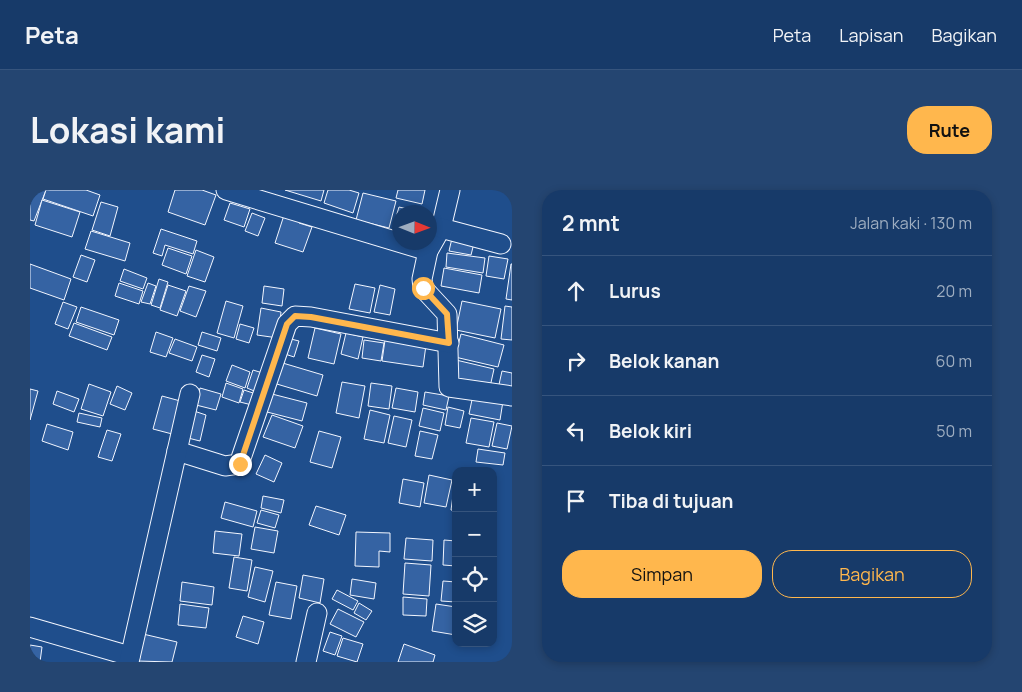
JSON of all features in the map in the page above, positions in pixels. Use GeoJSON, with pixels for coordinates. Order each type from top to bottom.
{"type":"FeatureCollection","features":[{"type":"Feature","properties":{"kind":"street"},"geometry":{"type":"LineString","coordinates":[[226,190],[428,251]]}},
{"type":"Feature","properties":{"kind":"street"},"geometry":{"type":"LineString","coordinates":[[450,190],[441,228],[428,251],[423,288],[447,314],[449,387],[512,396]]}},
{"type":"Feature","properties":{"kind":"street"},"geometry":{"type":"LineString","coordinates":[[441,228],[501,244]]}},
{"type":"Feature","properties":{"kind":"street"},"geometry":{"type":"LineString","coordinates":[[177,451],[225,466],[240,464],[287,324],[295,316],[311,317],[449,343]]}},
{"type":"Feature","properties":{"kind":"street"},"geometry":{"type":"LineString","coordinates":[[30,627],[129,659],[190,394]]}},
{"type":"Feature","properties":{"kind":"street"},"geometry":{"type":"LineString","coordinates":[[306,662],[316,613]]}},
{"type":"Feature","properties":{"kind":"building"},"geometry":{"type":"Polygon","coordinates":[[[30,190],[46,190],[34,221],[30,220],[30,190]]]}},
{"type":"Feature","properties":{"kind":"building"},"geometry":{"type":"Polygon","coordinates":[[[46,190],[86,190],[100,195],[93,216],[43,199],[46,190]]]}},
{"type":"Feature","properties":{"kind":"building"},"geometry":{"type":"Polygon","coordinates":[[[175,190],[202,190],[216,195],[205,225],[168,212],[175,190]]]}},
{"type":"Feature","properties":{"kind":"building"},"geometry":{"type":"Polygon","coordinates":[[[285,190],[324,190],[321,201],[285,190]]]}},
{"type":"Feature","properties":{"kind":"building"},"geometry":{"type":"Polygon","coordinates":[[[328,190],[349,190],[359,193],[353,213],[324,203],[328,190]]]}},
{"type":"Feature","properties":{"kind":"building"},"geometry":{"type":"Polygon","coordinates":[[[398,190],[425,190],[422,204],[396,198],[398,190]]]}},
{"type":"Feature","properties":{"kind":"building"},"geometry":{"type":"Polygon","coordinates":[[[363,193],[396,201],[395,205],[392,205],[389,228],[356,220],[363,193]]]}},
{"type":"Feature","properties":{"kind":"building"},"geometry":{"type":"Polygon","coordinates":[[[42,200],[80,212],[72,237],[35,225],[42,200]]]}},
{"type":"Feature","properties":{"kind":"building"},"geometry":{"type":"Polygon","coordinates":[[[101,202],[118,207],[110,236],[92,230],[101,202]]]}},
{"type":"Feature","properties":{"kind":"building"},"geometry":{"type":"Polygon","coordinates":[[[230,203],[250,209],[244,227],[224,220],[230,203]]]}},
{"type":"Feature","properties":{"kind":"building"},"geometry":{"type":"Polygon","coordinates":[[[286,209],[302,215],[299,223],[312,227],[303,252],[275,243],[286,209]]]}},
{"type":"Feature","properties":{"kind":"building"},"geometry":{"type":"Polygon","coordinates":[[[252,213],[265,218],[258,236],[245,231],[252,213]]]}},
{"type":"Feature","properties":{"kind":"building"},"geometry":{"type":"Polygon","coordinates":[[[161,229],[197,241],[193,254],[165,245],[162,256],[153,253],[161,229]]]}},
{"type":"Feature","properties":{"kind":"building"},"geometry":{"type":"Polygon","coordinates":[[[91,231],[130,243],[125,261],[85,249],[91,231]]]}},
{"type":"Feature","properties":{"kind":"building"},"geometry":{"type":"Polygon","coordinates":[[[453,234],[475,239],[471,255],[449,251],[453,234]]]}},
{"type":"Feature","properties":{"kind":"building"},"geometry":{"type":"Polygon","coordinates":[[[168,248],[192,256],[186,274],[162,265],[168,248]]]}},
{"type":"Feature","properties":{"kind":"building"},"geometry":{"type":"Polygon","coordinates":[[[196,250],[214,257],[205,282],[187,276],[196,250]]]}},
{"type":"Feature","properties":{"kind":"building"},"geometry":{"type":"Polygon","coordinates":[[[447,253],[485,258],[483,273],[446,267],[447,253]]]}},
{"type":"Feature","properties":{"kind":"building"},"geometry":{"type":"Polygon","coordinates":[[[81,255],[95,260],[87,282],[73,277],[81,255]]]}},
{"type":"Feature","properties":{"kind":"building"},"geometry":{"type":"Polygon","coordinates":[[[489,256],[508,259],[504,279],[486,276],[489,256]]]}},
{"type":"Feature","properties":{"kind":"building"},"geometry":{"type":"Polygon","coordinates":[[[30,264],[71,279],[64,300],[30,288],[30,264]]]}},
{"type":"Feature","properties":{"kind":"building"},"geometry":{"type":"Polygon","coordinates":[[[512,264],[512,300],[506,299],[512,264]]]}},
{"type":"Feature","properties":{"kind":"building"},"geometry":{"type":"Polygon","coordinates":[[[444,268],[482,275],[479,293],[441,286],[444,268]]]}},
{"type":"Feature","properties":{"kind":"building"},"geometry":{"type":"Polygon","coordinates":[[[124,269],[147,278],[143,289],[120,281],[124,269]]]}},
{"type":"Feature","properties":{"kind":"building"},"geometry":{"type":"Polygon","coordinates":[[[159,279],[168,282],[160,308],[151,305],[159,279]]]}},
{"type":"Feature","properties":{"kind":"building"},"geometry":{"type":"Polygon","coordinates":[[[119,283],[143,291],[139,304],[115,296],[119,283]]]}},
{"type":"Feature","properties":{"kind":"building"},"geometry":{"type":"Polygon","coordinates":[[[148,283],[156,286],[150,304],[141,302],[148,283]]]}},
{"type":"Feature","properties":{"kind":"building"},"geometry":{"type":"Polygon","coordinates":[[[355,284],[375,288],[370,313],[349,309],[355,284]]]}},
{"type":"Feature","properties":{"kind":"building"},"geometry":{"type":"Polygon","coordinates":[[[168,285],[186,291],[177,316],[160,310],[168,285]]]}},
{"type":"Feature","properties":{"kind":"building"},"geometry":{"type":"Polygon","coordinates":[[[380,285],[395,289],[390,315],[374,312],[380,285]]]}},
{"type":"Feature","properties":{"kind":"building"},"geometry":{"type":"Polygon","coordinates":[[[189,286],[206,291],[196,317],[180,311],[189,286]]]}},
{"type":"Feature","properties":{"kind":"building"},"geometry":{"type":"Polygon","coordinates":[[[264,286],[284,289],[282,306],[262,303],[264,286]]]}},
{"type":"Feature","properties":{"kind":"building"},"geometry":{"type":"Polygon","coordinates":[[[226,301],[243,306],[234,338],[217,333],[226,301]]]}},
{"type":"Feature","properties":{"kind":"building"},"geometry":{"type":"Polygon","coordinates":[[[462,301],[501,309],[495,338],[456,330],[462,301]]]}},
{"type":"Feature","properties":{"kind":"building"},"geometry":{"type":"Polygon","coordinates":[[[63,302],[77,307],[68,329],[55,324],[63,302]]]}},
{"type":"Feature","properties":{"kind":"building"},"geometry":{"type":"Polygon","coordinates":[[[505,306],[512,307],[512,340],[501,339],[505,306]]]}},
{"type":"Feature","properties":{"kind":"building"},"geometry":{"type":"Polygon","coordinates":[[[81,307],[119,320],[114,335],[76,322],[81,307]]]}},
{"type":"Feature","properties":{"kind":"building"},"geometry":{"type":"Polygon","coordinates":[[[261,308],[281,312],[278,338],[257,335],[261,308]]]}},
{"type":"Feature","properties":{"kind":"building"},"geometry":{"type":"Polygon","coordinates":[[[74,323],[112,337],[107,350],[69,336],[74,323]]]}},
{"type":"Feature","properties":{"kind":"building"},"geometry":{"type":"Polygon","coordinates":[[[240,324],[254,328],[249,343],[236,339],[240,324]]]}},
{"type":"Feature","properties":{"kind":"building"},"geometry":{"type":"Polygon","coordinates":[[[315,328],[341,334],[334,364],[308,358],[315,328]]]}},
{"type":"Feature","properties":{"kind":"building"},"geometry":{"type":"Polygon","coordinates":[[[156,332],[173,338],[166,357],[150,352],[156,332]]]}},
{"type":"Feature","properties":{"kind":"building"},"geometry":{"type":"Polygon","coordinates":[[[202,332],[221,338],[217,351],[198,345],[202,332]]]}},
{"type":"Feature","properties":{"kind":"building"},"geometry":{"type":"Polygon","coordinates":[[[346,333],[363,337],[358,359],[341,354],[346,333]]]}},
{"type":"Feature","properties":{"kind":"building"},"geometry":{"type":"Polygon","coordinates":[[[461,334],[504,345],[498,367],[455,357],[461,334]]]}},
{"type":"Feature","properties":{"kind":"building"},"geometry":{"type":"Polygon","coordinates":[[[283,337],[299,341],[294,357],[279,352],[283,337]]]}},
{"type":"Feature","properties":{"kind":"building"},"geometry":{"type":"Polygon","coordinates":[[[175,339],[197,347],[192,361],[169,353],[175,339]]]}},
{"type":"Feature","properties":{"kind":"building"},"geometry":{"type":"Polygon","coordinates":[[[364,340],[384,343],[381,361],[362,358],[364,340]]]}},
{"type":"Feature","properties":{"kind":"building"},"geometry":{"type":"Polygon","coordinates":[[[385,340],[426,345],[423,367],[382,361],[385,340]]]}},
{"type":"Feature","properties":{"kind":"building"},"geometry":{"type":"Polygon","coordinates":[[[202,355],[215,359],[209,377],[196,372],[202,355]]]}},
{"type":"Feature","properties":{"kind":"building"},"geometry":{"type":"Polygon","coordinates":[[[456,360],[494,369],[490,387],[452,379],[456,360]]]}},
{"type":"Feature","properties":{"kind":"building"},"geometry":{"type":"Polygon","coordinates":[[[276,361],[323,375],[317,396],[270,382],[276,361]]]}},
{"type":"Feature","properties":{"kind":"building"},"geometry":{"type":"Polygon","coordinates":[[[232,365],[250,372],[245,388],[226,381],[232,365]]]}},
{"type":"Feature","properties":{"kind":"building"},"geometry":{"type":"Polygon","coordinates":[[[253,370],[266,374],[259,393],[247,388],[253,370]]]}},
{"type":"Feature","properties":{"kind":"building"},"geometry":{"type":"Polygon","coordinates":[[[502,371],[512,373],[512,392],[498,389],[502,371]]]}},
{"type":"Feature","properties":{"kind":"building"},"geometry":{"type":"Polygon","coordinates":[[[342,382],[365,386],[359,418],[336,413],[342,382]]]}},
{"type":"Feature","properties":{"kind":"building"},"geometry":{"type":"Polygon","coordinates":[[[226,383],[243,389],[239,403],[222,397],[226,383]]]}},
{"type":"Feature","properties":{"kind":"building"},"geometry":{"type":"Polygon","coordinates":[[[371,383],[392,386],[389,409],[368,406],[371,383]]]}},
{"type":"Feature","properties":{"kind":"building"},"geometry":{"type":"Polygon","coordinates":[[[89,384],[111,392],[103,416],[81,409],[89,384]]]}},
{"type":"Feature","properties":{"kind":"building"},"geometry":{"type":"Polygon","coordinates":[[[117,386],[132,393],[125,410],[110,404],[117,386]]]}},
{"type":"Feature","properties":{"kind":"building"},"geometry":{"type":"Polygon","coordinates":[[[200,388],[221,394],[216,410],[196,405],[200,388]]]}},
{"type":"Feature","properties":{"kind":"building"},"geometry":{"type":"Polygon","coordinates":[[[396,388],[418,392],[415,412],[392,408],[396,388]]]}},
{"type":"Feature","properties":{"kind":"building"},"geometry":{"type":"Polygon","coordinates":[[[30,389],[38,391],[30,420],[30,389]]]}},
{"type":"Feature","properties":{"kind":"building"},"geometry":{"type":"Polygon","coordinates":[[[244,390],[256,394],[252,405],[240,402],[244,390]]]}},
{"type":"Feature","properties":{"kind":"building"},"geometry":{"type":"Polygon","coordinates":[[[57,391],[79,399],[74,412],[53,404],[57,391]]]}},
{"type":"Feature","properties":{"kind":"building"},"geometry":{"type":"Polygon","coordinates":[[[425,392],[449,396],[446,410],[423,405],[425,392]]]}},
{"type":"Feature","properties":{"kind":"building"},"geometry":{"type":"Polygon","coordinates":[[[272,394],[307,403],[302,421],[267,412],[272,394]]]}},
{"type":"Feature","properties":{"kind":"building"},"geometry":{"type":"Polygon","coordinates":[[[473,395],[503,401],[500,420],[469,414],[473,395]]]}},
{"type":"Feature","properties":{"kind":"building"},"geometry":{"type":"Polygon","coordinates":[[[162,396],[184,402],[176,435],[153,429],[162,396]]]}},
{"type":"Feature","properties":{"kind":"building"},"geometry":{"type":"Polygon","coordinates":[[[448,407],[464,411],[460,428],[445,425],[448,407]]]}},
{"type":"Feature","properties":{"kind":"building"},"geometry":{"type":"Polygon","coordinates":[[[423,408],[444,413],[440,431],[419,426],[423,408]]]}},
{"type":"Feature","properties":{"kind":"building"},"geometry":{"type":"Polygon","coordinates":[[[191,410],[206,415],[200,441],[184,437],[191,410]]]}},
{"type":"Feature","properties":{"kind":"building"},"geometry":{"type":"Polygon","coordinates":[[[370,410],[390,415],[384,443],[364,439],[370,410]]]}},
{"type":"Feature","properties":{"kind":"building"},"geometry":{"type":"Polygon","coordinates":[[[79,413],[102,418],[100,427],[77,422],[79,413]]]}},
{"type":"Feature","properties":{"kind":"building"},"geometry":{"type":"Polygon","coordinates":[[[272,415],[303,426],[295,448],[263,437],[272,415]]]}},
{"type":"Feature","properties":{"kind":"building"},"geometry":{"type":"Polygon","coordinates":[[[394,416],[412,420],[406,447],[388,443],[394,416]]]}},
{"type":"Feature","properties":{"kind":"building"},"geometry":{"type":"Polygon","coordinates":[[[471,418],[494,422],[489,447],[466,443],[471,418]]]}},
{"type":"Feature","properties":{"kind":"building"},"geometry":{"type":"Polygon","coordinates":[[[497,423],[512,426],[507,449],[492,446],[497,423]]]}},
{"type":"Feature","properties":{"kind":"building"},"geometry":{"type":"Polygon","coordinates":[[[47,424],[73,432],[68,450],[42,441],[47,424]]]}},
{"type":"Feature","properties":{"kind":"building"},"geometry":{"type":"Polygon","coordinates":[[[107,430],[121,434],[112,461],[98,457],[107,430]]]}},
{"type":"Feature","properties":{"kind":"building"},"geometry":{"type":"Polygon","coordinates":[[[319,431],[341,437],[332,468],[310,462],[319,431]]]}},
{"type":"Feature","properties":{"kind":"building"},"geometry":{"type":"Polygon","coordinates":[[[420,431],[438,435],[432,459],[415,456],[420,431]]]}},
{"type":"Feature","properties":{"kind":"building"},"geometry":{"type":"Polygon","coordinates":[[[478,449],[505,453],[503,465],[476,462],[478,449]]]}},
{"type":"Feature","properties":{"kind":"building"},"geometry":{"type":"Polygon","coordinates":[[[265,455],[282,463],[274,482],[256,474],[265,455]]]}},
{"type":"Feature","properties":{"kind":"building"},"geometry":{"type":"Polygon","coordinates":[[[429,475],[452,480],[446,507],[424,503],[429,475]]]}},
{"type":"Feature","properties":{"kind":"building"},"geometry":{"type":"Polygon","coordinates":[[[403,479],[424,483],[420,507],[399,503],[403,479]]]}},
{"type":"Feature","properties":{"kind":"building"},"geometry":{"type":"Polygon","coordinates":[[[263,496],[284,500],[281,513],[261,508],[263,496]]]}},
{"type":"Feature","properties":{"kind":"building"},"geometry":{"type":"Polygon","coordinates":[[[225,502],[257,511],[253,527],[221,518],[225,502]]]}},
{"type":"Feature","properties":{"kind":"building"},"geometry":{"type":"Polygon","coordinates":[[[316,506],[346,515],[339,535],[309,525],[316,506]]]}},
{"type":"Feature","properties":{"kind":"building"},"geometry":{"type":"Polygon","coordinates":[[[261,510],[279,515],[275,528],[257,523],[261,510]]]}},
{"type":"Feature","properties":{"kind":"building"},"geometry":{"type":"Polygon","coordinates":[[[255,527],[278,531],[274,553],[251,549],[255,527]]]}},
{"type":"Feature","properties":{"kind":"building"},"geometry":{"type":"Polygon","coordinates":[[[215,531],[242,534],[239,556],[213,553],[215,531]]]}},
{"type":"Feature","properties":{"kind":"building"},"geometry":{"type":"Polygon","coordinates":[[[356,532],[390,533],[390,552],[379,551],[379,567],[355,566],[356,532]]]}},
{"type":"Feature","properties":{"kind":"building"},"geometry":{"type":"Polygon","coordinates":[[[406,538],[433,540],[432,561],[404,559],[406,538]]]}},
{"type":"Feature","properties":{"kind":"building"},"geometry":{"type":"Polygon","coordinates":[[[444,540],[452,541],[452,566],[443,565],[444,540]]]}},
{"type":"Feature","properties":{"kind":"building"},"geometry":{"type":"Polygon","coordinates":[[[234,557],[252,560],[247,591],[229,588],[234,557]]]}},
{"type":"Feature","properties":{"kind":"building"},"geometry":{"type":"Polygon","coordinates":[[[405,563],[431,565],[429,596],[403,594],[405,563]]]}},
{"type":"Feature","properties":{"kind":"building"},"geometry":{"type":"Polygon","coordinates":[[[255,567],[273,571],[265,602],[248,597],[255,567]]]}},
{"type":"Feature","properties":{"kind":"building"},"geometry":{"type":"Polygon","coordinates":[[[303,575],[324,579],[320,603],[299,598],[303,575]]]}},
{"type":"Feature","properties":{"kind":"building"},"geometry":{"type":"Polygon","coordinates":[[[352,579],[376,583],[374,599],[350,595],[352,579]]]}},
{"type":"Feature","properties":{"kind":"building"},"geometry":{"type":"Polygon","coordinates":[[[443,581],[452,582],[452,602],[441,601],[443,581]]]}},
{"type":"Feature","properties":{"kind":"building"},"geometry":{"type":"Polygon","coordinates":[[[182,582],[214,587],[212,605],[180,601],[182,582]]]}},
{"type":"Feature","properties":{"kind":"building"},"geometry":{"type":"Polygon","coordinates":[[[276,582],[297,586],[291,619],[269,615],[276,582]]]}},
{"type":"Feature","properties":{"kind":"building"},"geometry":{"type":"Polygon","coordinates":[[[337,590],[358,601],[353,610],[332,599],[337,590]]]}},
{"type":"Feature","properties":{"kind":"building"},"geometry":{"type":"Polygon","coordinates":[[[403,597],[427,599],[426,616],[403,615],[403,597]]]}},
{"type":"Feature","properties":{"kind":"building"},"geometry":{"type":"Polygon","coordinates":[[[359,603],[372,611],[366,620],[354,613],[359,603]]]}},
{"type":"Feature","properties":{"kind":"building"},"geometry":{"type":"Polygon","coordinates":[[[180,604],[209,608],[206,628],[178,625],[180,604]]]}},
{"type":"Feature","properties":{"kind":"building"},"geometry":{"type":"Polygon","coordinates":[[[436,604],[452,606],[452,634],[432,631],[436,604]]]}},
{"type":"Feature","properties":{"kind":"building"},"geometry":{"type":"Polygon","coordinates":[[[338,609],[364,622],[356,637],[330,624],[338,609]]]}},
{"type":"Feature","properties":{"kind":"building"},"geometry":{"type":"Polygon","coordinates":[[[243,616],[264,622],[258,644],[236,637],[243,616]]]}},
{"type":"Feature","properties":{"kind":"building"},"geometry":{"type":"Polygon","coordinates":[[[330,632],[342,636],[335,655],[323,651],[330,632]]]}},
{"type":"Feature","properties":{"kind":"building"},"geometry":{"type":"Polygon","coordinates":[[[143,634],[177,642],[172,662],[137,661],[143,634]]]}},
{"type":"Feature","properties":{"kind":"building"},"geometry":{"type":"Polygon","coordinates":[[[343,638],[363,644],[357,662],[337,656],[343,638]]]}},
{"type":"Feature","properties":{"kind":"building"},"geometry":{"type":"Polygon","coordinates":[[[404,644],[435,655],[433,662],[398,662],[404,644]]]}},
{"type":"Feature","properties":{"kind":"building"},"geometry":{"type":"Polygon","coordinates":[[[30,645],[42,647],[40,662],[30,662],[30,645]]]}},
{"type":"Feature","properties":{"kind":"route"},"geometry":{"type":"LineString","coordinates":[[240,464],[287,324],[295,316],[311,317],[449,343],[447,314],[423,288]]}}]}
